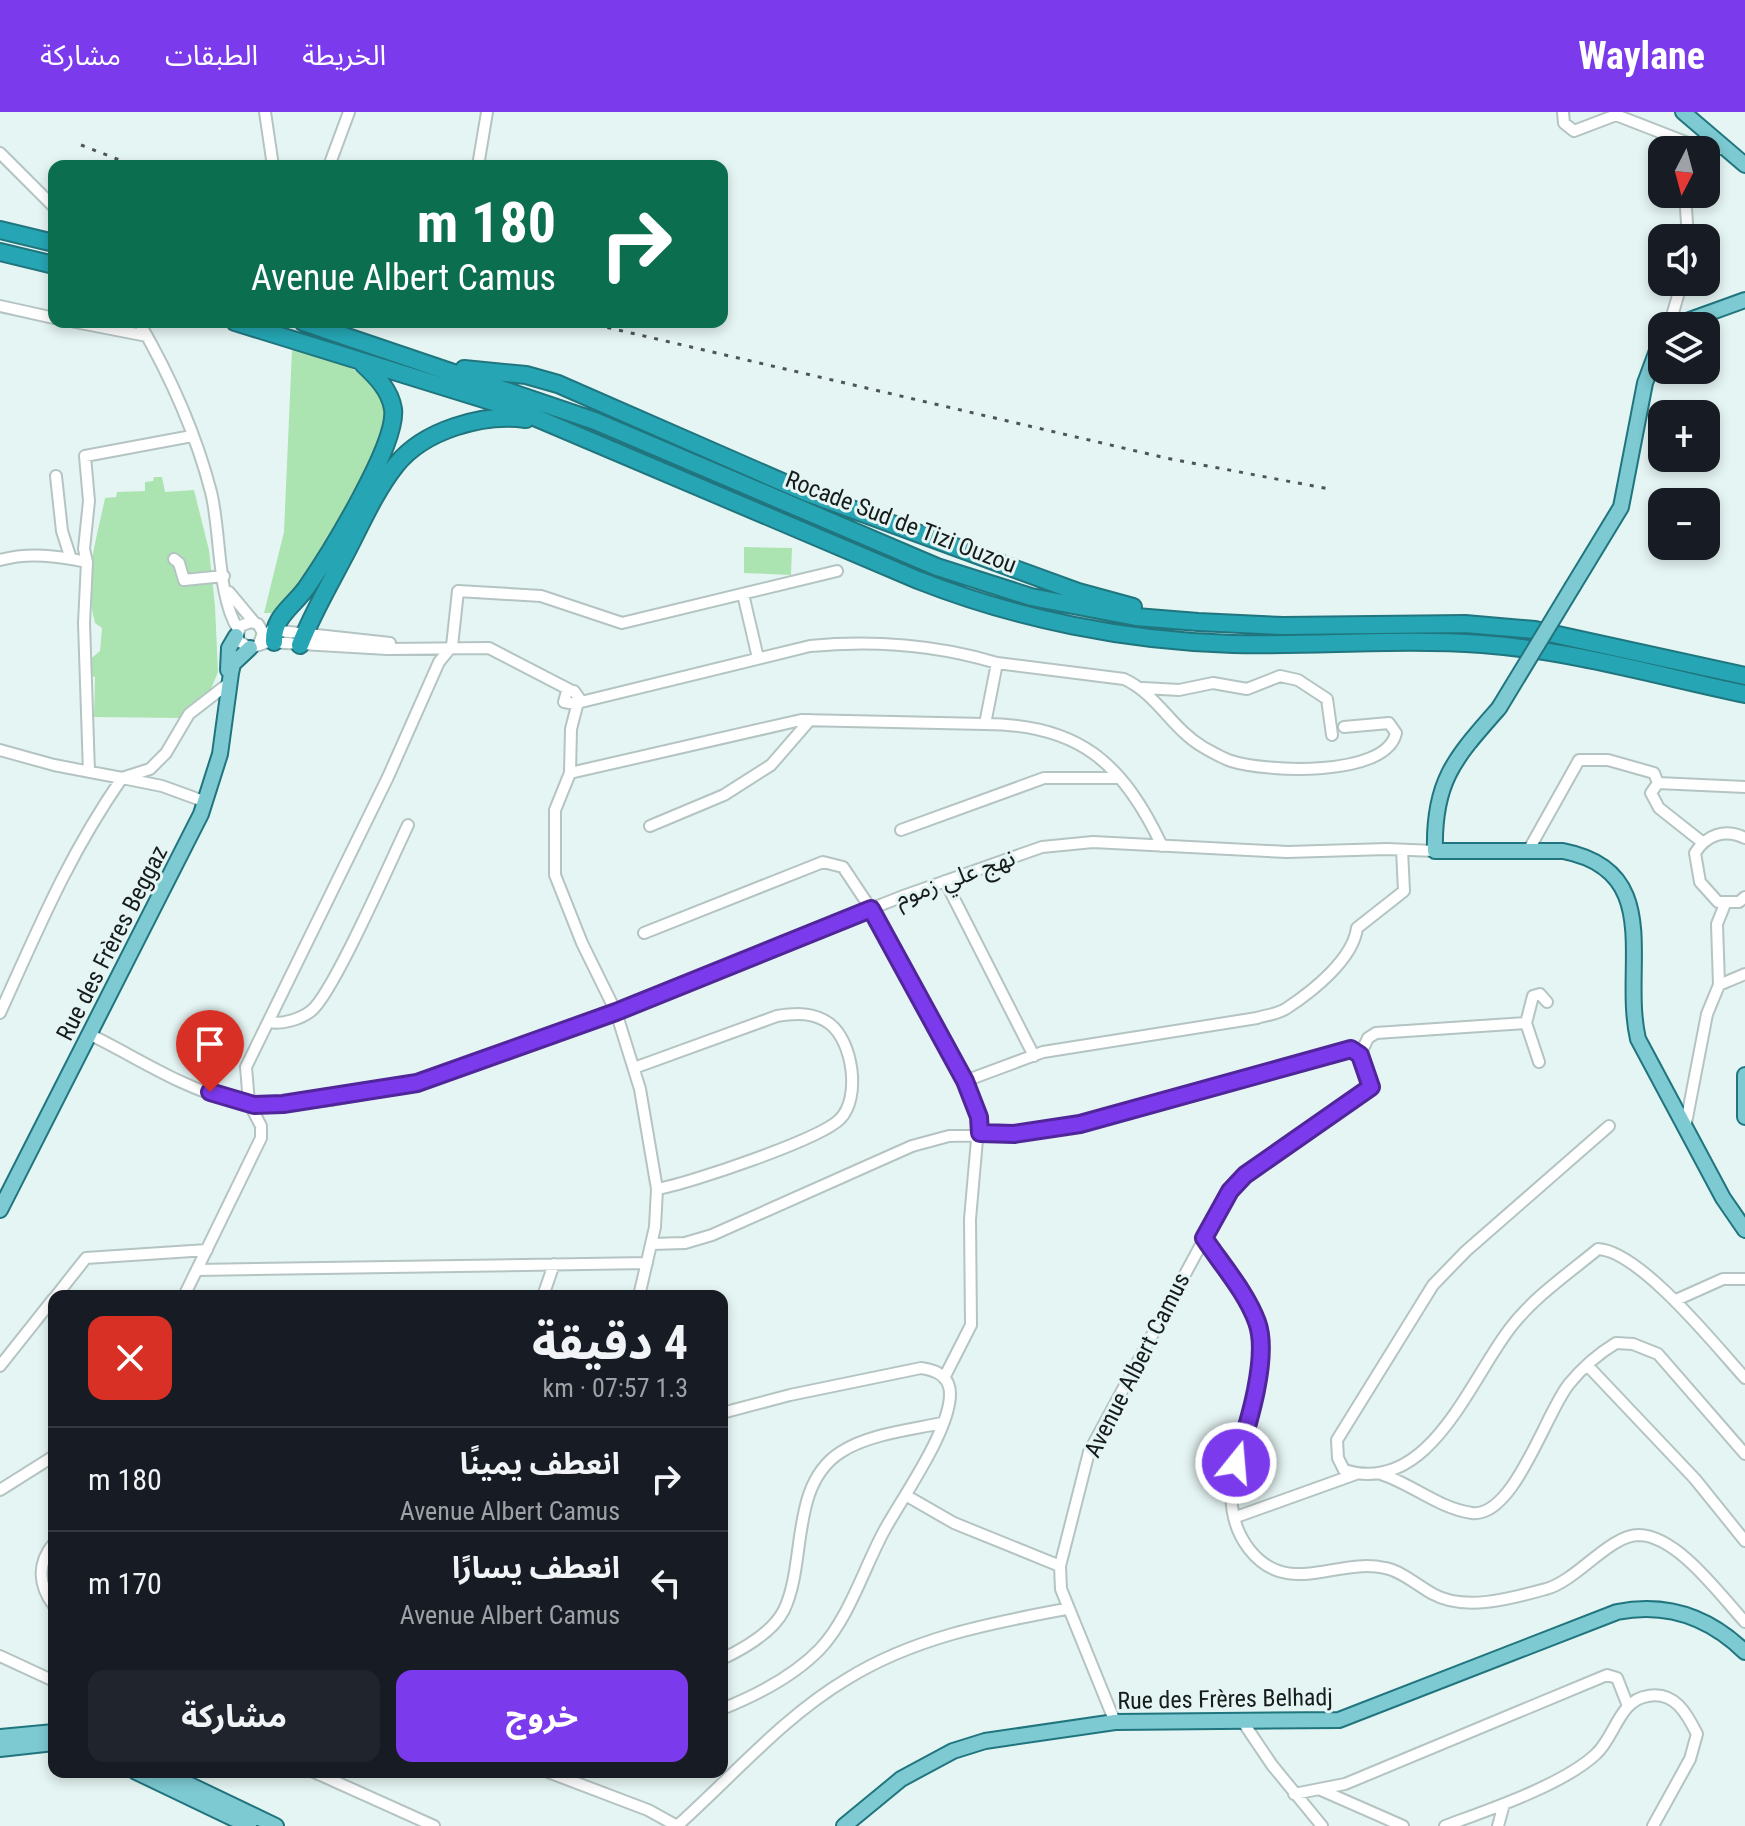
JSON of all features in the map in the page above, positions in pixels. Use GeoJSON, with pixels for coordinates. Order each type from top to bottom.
{"type":"FeatureCollection","features":[{"type":"Feature","properties":{"kind":"highway"},"geometry":{"type":"LineString","coordinates":[[0,230],[48,242]]}},
{"type":"Feature","properties":{"kind":"highway"},"geometry":{"type":"LineString","coordinates":[[0,252],[48,264]]}},
{"type":"Feature","properties":{"kind":"highway","name":"Rocade Sud de Tizi Ouzou"},"geometry":{"type":"LineString","coordinates":[[254,328],[551,422],[918,580],[966,599],[1028,616],[1147,636],[1231,644],[1382,641],[1484,644],[1745,694]]}},
{"type":"Feature","properties":{"kind":"highway","name":"Rocade Sud de Tizi Ouzou"},"geometry":{"type":"LineString","coordinates":[[322,328],[447,368],[595,421],[809,514],[973,579],[1084,608],[1198,622],[1283,626],[1451,624],[1509,627],[1591,641],[1744,676]]}},
{"type":"Feature","properties":{"kind":"highway"},"geometry":{"type":"LineString","coordinates":[[262,636],[316,573],[390,440],[393,410],[389,396],[375,375],[358,360]]}},
{"type":"Feature","properties":{"kind":"highway"},"geometry":{"type":"LineString","coordinates":[[447,368],[526,375],[558,384],[805,492],[1078,592],[1198,622]]}},
{"type":"Feature","properties":{"kind":"highway"},"geometry":{"type":"LineString","coordinates":[[302,640],[398,463],[422,444],[460,425],[494,418],[551,422]]}},
{"type":"Feature","properties":{"kind":"main road"},"geometry":{"type":"LineString","coordinates":[[1683,112],[1745,165]]}},
{"type":"Feature","properties":{"kind":"main road"},"geometry":{"type":"LineString","coordinates":[[1711,312],[1745,300]]}},
{"type":"Feature","properties":{"kind":"main road"},"geometry":{"type":"LineString","coordinates":[[1648,375],[1621,507],[1499,708],[1466,746],[1442,784],[1434,818],[1435,851],[1528,851],[1583,855],[1612,872],[1623,886],[1633,920],[1634,1021],[1638,1039],[1685,1128],[1745,1230]]}},
{"type":"Feature","properties":{"kind":"main road","name":"Rue des Frères Beggaz"},"geometry":{"type":"LineString","coordinates":[[0,1210],[206,802],[220,754],[229,683],[229,648],[237,633]]}},
{"type":"Feature","properties":{"kind":"main road"},"geometry":{"type":"LineString","coordinates":[[229,683],[233,664],[262,636]]}},
{"type":"Feature","properties":{"kind":"main road"},"geometry":{"type":"LineString","coordinates":[[1745,1075],[1745,1117]]}},
{"type":"Feature","properties":{"kind":"main road","name":"Rue des Frères Belhadj"},"geometry":{"type":"LineString","coordinates":[[844,1826],[901,1779],[953,1751],[1019,1733],[1115,1722],[1316,1722],[1357,1715],[1549,1638],[1635,1608],[1665,1609],[1695,1617],[1711,1625],[1745,1652]]}},
{"type":"Feature","properties":{"kind":"main road"},"geometry":{"type":"LineString","coordinates":[[0,1737],[48,1733]]}},
{"type":"Feature","properties":{"kind":"main road"},"geometry":{"type":"LineString","coordinates":[[0,1752],[48,1744]]}},
{"type":"Feature","properties":{"kind":"main road"},"geometry":{"type":"LineString","coordinates":[[149,1778],[249,1826]]}},
{"type":"Feature","properties":{"kind":"main road"},"geometry":{"type":"LineString","coordinates":[[176,1778],[276,1826]]}},
{"type":"Feature","properties":{"kind":"street"},"geometry":{"type":"LineString","coordinates":[[265,112],[272,160]]}},
{"type":"Feature","properties":{"kind":"street"},"geometry":{"type":"LineString","coordinates":[[331,160],[349,112]]}},
{"type":"Feature","properties":{"kind":"street"},"geometry":{"type":"LineString","coordinates":[[479,160],[487,112]]}},
{"type":"Feature","properties":{"kind":"street"},"geometry":{"type":"LineString","coordinates":[[1563,112],[1564,123],[1574,131],[1616,115],[1663,136]]}},
{"type":"Feature","properties":{"kind":"street"},"geometry":{"type":"LineString","coordinates":[[0,153],[48,201]]}},
{"type":"Feature","properties":{"kind":"street"},"geometry":{"type":"LineString","coordinates":[[0,306],[48,317]]}},
{"type":"Feature","properties":{"kind":"street"},"geometry":{"type":"LineString","coordinates":[[106,328],[147,336]]}},
{"type":"Feature","properties":{"kind":"street"},"geometry":{"type":"LineString","coordinates":[[142,328],[192,436],[211,492],[230,617],[242,646],[262,636]]}},
{"type":"Feature","properties":{"kind":"street"},"geometry":{"type":"LineString","coordinates":[[89,772],[84,623],[87,562],[84,549],[89,501],[85,456],[192,436]]}},
{"type":"Feature","properties":{"kind":"street"},"geometry":{"type":"LineString","coordinates":[[56,476],[62,531],[71,559]]}},
{"type":"Feature","properties":{"kind":"street"},"geometry":{"type":"LineString","coordinates":[[0,560],[17,555],[87,562]]}},
{"type":"Feature","properties":{"kind":"street"},"geometry":{"type":"LineString","coordinates":[[174,559],[179,563],[184,580],[225,581]]}},
{"type":"Feature","properties":{"kind":"street"},"geometry":{"type":"LineString","coordinates":[[187,1290],[261,1138],[261,1126],[249,1103],[246,1067],[388,777],[439,662],[452,646],[458,591],[541,596],[622,623],[837,571]]}},
{"type":"Feature","properties":{"kind":"street"},"geometry":{"type":"LineString","coordinates":[[225,581],[237,605],[262,636]]}},
{"type":"Feature","properties":{"kind":"street"},"geometry":{"type":"LineString","coordinates":[[743,594],[758,658]]}},
{"type":"Feature","properties":{"kind":"street"},"geometry":{"type":"LineString","coordinates":[[237,633],[243,623],[262,636],[436,648],[489,648],[548,678],[572,699],[609,697],[758,658],[835,643],[950,649],[997,663],[1124,679],[1143,688],[1200,746],[1233,761],[1352,767],[1377,757],[1393,743],[1396,733],[1389,723],[1344,727]]}},
{"type":"Feature","properties":{"kind":"street"},"geometry":{"type":"LineString","coordinates":[[985,724],[997,663]]}},
{"type":"Feature","properties":{"kind":"street"},"geometry":{"type":"LineString","coordinates":[[1143,688],[1179,690],[1213,683],[1247,689],[1280,676],[1288,677],[1316,689],[1327,699],[1332,735]]}},
{"type":"Feature","properties":{"kind":"street"},"geometry":{"type":"LineString","coordinates":[[1,1008],[54,888],[89,826],[122,778],[150,769],[166,753],[189,714],[229,683]]}},
{"type":"Feature","properties":{"kind":"street"},"geometry":{"type":"LineString","coordinates":[[572,699],[570,773],[555,810],[555,875],[582,943],[616,1012],[634,1068],[657,1189],[651,1244],[640,1290]]}},
{"type":"Feature","properties":{"kind":"street"},"geometry":{"type":"LineString","coordinates":[[650,826],[724,795],[771,765],[810,720]]}},
{"type":"Feature","properties":{"kind":"street"},"geometry":{"type":"LineString","coordinates":[[570,773],[810,720],[1049,728],[1087,746],[1118,778],[1146,813],[1162,846]]}},
{"type":"Feature","properties":{"kind":"street"},"geometry":{"type":"LineString","coordinates":[[0,750],[162,786],[206,802]]}},
{"type":"Feature","properties":{"kind":"street"},"geometry":{"type":"LineString","coordinates":[[1528,851],[1579,760],[1608,760],[1654,773],[1658,783]]}},
{"type":"Feature","properties":{"kind":"street"},"geometry":{"type":"LineString","coordinates":[[901,830],[1044,778],[1118,778]]}},
{"type":"Feature","properties":{"kind":"street"},"geometry":{"type":"LineString","coordinates":[[1658,783],[1745,787]]}},
{"type":"Feature","properties":{"kind":"street"},"geometry":{"type":"LineString","coordinates":[[1658,783],[1651,793],[1659,808],[1702,842]]}},
{"type":"Feature","properties":{"kind":"street"},"geometry":{"type":"LineString","coordinates":[[270,1022],[285,1022],[312,1011],[331,981],[408,825]]}},
{"type":"Feature","properties":{"kind":"street"},"geometry":{"type":"LineString","coordinates":[[1745,838],[1737,834],[1717,834],[1702,842],[1695,853],[1700,882],[1718,902],[1739,902],[1745,897]]}},
{"type":"Feature","properties":{"kind":"street","name":"نهج علي زموم"},"geometry":{"type":"LineString","coordinates":[[91,1035],[193,1086],[249,1103],[343,1096],[417,1083],[616,1012],[871,909],[1042,847],[1093,842],[1287,852],[1435,851]]}},
{"type":"Feature","properties":{"kind":"street"},"geometry":{"type":"LineString","coordinates":[[965,1081],[1034,1056],[1257,1018],[1285,1010],[1329,973],[1355,944],[1357,928],[1404,891],[1402,850]]}},
{"type":"Feature","properties":{"kind":"street"},"geometry":{"type":"LineString","coordinates":[[644,933],[823,862],[843,867],[871,909],[965,1081],[979,1117],[980,1133],[970,1219],[971,1325],[944,1378]]}},
{"type":"Feature","properties":{"kind":"street"},"geometry":{"type":"LineString","coordinates":[[945,881],[1034,1056]]}},
{"type":"Feature","properties":{"kind":"street"},"geometry":{"type":"LineString","coordinates":[[1685,1128],[1707,1014],[1719,985],[1717,924],[1725,904]]}},
{"type":"Feature","properties":{"kind":"street"},"geometry":{"type":"LineString","coordinates":[[1719,985],[1745,974]]}},
{"type":"Feature","properties":{"kind":"street"},"geometry":{"type":"LineString","coordinates":[[1539,1062],[1526,1023],[1533,996],[1540,994],[1547,1002]]}},
{"type":"Feature","properties":{"kind":"street"},"geometry":{"type":"LineString","coordinates":[[634,1068],[777,1016],[798,1013],[830,1024],[840,1034],[853,1077],[854,1092],[848,1109],[827,1129],[683,1185],[657,1189]]}},
{"type":"Feature","properties":{"kind":"street"},"geometry":{"type":"LineString","coordinates":[[651,1244],[685,1243],[712,1235],[912,1146],[949,1136],[1014,1134],[1080,1124],[1342,1050],[1360,1055],[1368,1038],[1376,1033],[1526,1023]]}},
{"type":"Feature","properties":{"kind":"street","name":"Avenue Albert Camus"},"geometry":{"type":"LineString","coordinates":[[1115,1722],[1066,1609],[1060,1566],[1089,1452],[1230,1191],[1245,1175],[1371,1087],[1360,1055]]}},
{"type":"Feature","properties":{"kind":"street"},"geometry":{"type":"LineString","coordinates":[[1609,1126],[1499,1221],[1433,1285],[1337,1440],[1338,1458],[1344,1470],[1356,1474],[1381,1474],[1460,1510],[1477,1513],[1489,1509],[1510,1488],[1567,1385],[1616,1343],[1646,1347],[1658,1354],[1745,1454]]}},
{"type":"Feature","properties":{"kind":"street"},"geometry":{"type":"LineString","coordinates":[[1204,1238],[1250,1305],[1261,1340],[1248,1426],[1229,1485],[1246,1545],[1270,1569],[1311,1574],[1373,1566],[1388,1568],[1437,1597],[1470,1602],[1550,1588],[1577,1574],[1622,1538],[1641,1535],[1677,1552],[1745,1622]]}},
{"type":"Feature","properties":{"kind":"street"},"geometry":{"type":"LineString","coordinates":[[1381,1474],[1407,1462],[1437,1438],[1512,1324],[1598,1249],[1618,1255],[1676,1300],[1745,1378]]}},
{"type":"Feature","properties":{"kind":"street"},"geometry":{"type":"LineString","coordinates":[[61,1290],[86,1258],[207,1250]]}},
{"type":"Feature","properties":{"kind":"street"},"geometry":{"type":"LineString","coordinates":[[197,1270],[647,1263]]}},
{"type":"Feature","properties":{"kind":"street"},"geometry":{"type":"LineString","coordinates":[[545,1290],[554,1264]]}},
{"type":"Feature","properties":{"kind":"street"},"geometry":{"type":"LineString","coordinates":[[1676,1300],[1723,1279],[1745,1279]]}},
{"type":"Feature","properties":{"kind":"street"},"geometry":{"type":"LineString","coordinates":[[0,1366],[48,1306]]}},
{"type":"Feature","properties":{"kind":"street"},"geometry":{"type":"LineString","coordinates":[[1587,1365],[1695,1479],[1745,1541]]}},
{"type":"Feature","properties":{"kind":"street"},"geometry":{"type":"LineString","coordinates":[[728,1412],[880,1374],[921,1368],[937,1370],[950,1393],[942,1423],[907,1496],[821,1648],[753,1697],[728,1707]]}},
{"type":"Feature","properties":{"kind":"street"},"geometry":{"type":"LineString","coordinates":[[728,1656],[740,1651],[783,1613],[790,1594],[804,1511],[826,1466],[840,1452],[863,1442],[942,1423]]}},
{"type":"Feature","properties":{"kind":"street"},"geometry":{"type":"LineString","coordinates":[[0,1490],[48,1460]]}},
{"type":"Feature","properties":{"kind":"street"},"geometry":{"type":"LineString","coordinates":[[1236,1517],[1356,1474]]}},
{"type":"Feature","properties":{"kind":"street"},"geometry":{"type":"LineString","coordinates":[[907,1496],[954,1523],[1060,1566]]}},
{"type":"Feature","properties":{"kind":"street"},"geometry":{"type":"LineString","coordinates":[[48,1554],[40,1568],[43,1588],[48,1596]]}},
{"type":"Feature","properties":{"kind":"street"},"geometry":{"type":"LineString","coordinates":[[564,1778],[648,1810],[677,1826],[799,1713],[846,1679],[894,1654],[960,1631],[1066,1609]]}},
{"type":"Feature","properties":{"kind":"street"},"geometry":{"type":"LineString","coordinates":[[0,1656],[48,1678]]}},
{"type":"Feature","properties":{"kind":"street"},"geometry":{"type":"LineString","coordinates":[[1294,1794],[1345,1784],[1607,1675],[1617,1678],[1628,1706]]}},
{"type":"Feature","properties":{"kind":"street"},"geometry":{"type":"LineString","coordinates":[[1445,1826],[1504,1804],[1594,1756],[1628,1706],[1647,1696],[1671,1698],[1686,1712],[1697,1734],[1690,1759],[1653,1826]]}},
{"type":"Feature","properties":{"kind":"street"},"geometry":{"type":"LineString","coordinates":[[1243,1722],[1294,1794],[1322,1826]]}},
{"type":"Feature","properties":{"kind":"street"},"geometry":{"type":"LineString","coordinates":[[327,1778],[434,1826]]}},
{"type":"Feature","properties":{"kind":"street"},"geometry":{"type":"LineString","coordinates":[[1321,1790],[1403,1826]]}},
{"type":"Feature","properties":{"kind":"street"},"geometry":{"type":"LineString","coordinates":[[1498,1826],[1504,1804]]}},
{"type":"Feature","properties":{"kind":"green space"},"geometry":{"type":"Polygon","coordinates":[[[292,350],[341,364],[370,380],[380,391],[386,406],[388,425],[352,499],[295,596],[275,613],[264,613],[284,532],[292,350]]]}},
{"type":"Feature","properties":{"kind":"green space"},"geometry":{"type":"Polygon","coordinates":[[[154,477],[162,477],[165,492],[194,490],[209,550],[218,672],[209,694],[179,718],[94,717],[95,677],[87,675],[88,661],[100,651],[102,628],[95,623],[90,591],[105,498],[116,497],[117,492],[145,491],[145,482],[153,481],[154,477]]]}},
{"type":"Feature","properties":{"kind":"green space"},"geometry":{"type":"Polygon","coordinates":[[[744,547],[792,548],[791,575],[744,573],[744,547]]]}},
{"type":"Feature","properties":{"kind":"railway"},"geometry":{"type":"LineString","coordinates":[[81,145],[120,160]]}},
{"type":"Feature","properties":{"kind":"railway"},"geometry":{"type":"LineString","coordinates":[[610,328],[1166,458],[1329,489]]}},
{"type":"Feature","properties":{"kind":"route"},"geometry":{"type":"LineString","coordinates":[[210,1092],[254,1105],[283,1104],[417,1083],[616,1012],[871,909],[938,1037],[965,1081],[979,1117],[980,1133],[1014,1134],[1080,1124],[1351,1049],[1360,1055],[1367,1068],[1371,1087],[1245,1175],[1230,1191],[1204,1238],[1250,1305],[1261,1340],[1248,1426],[1236,1463]]}}]}
